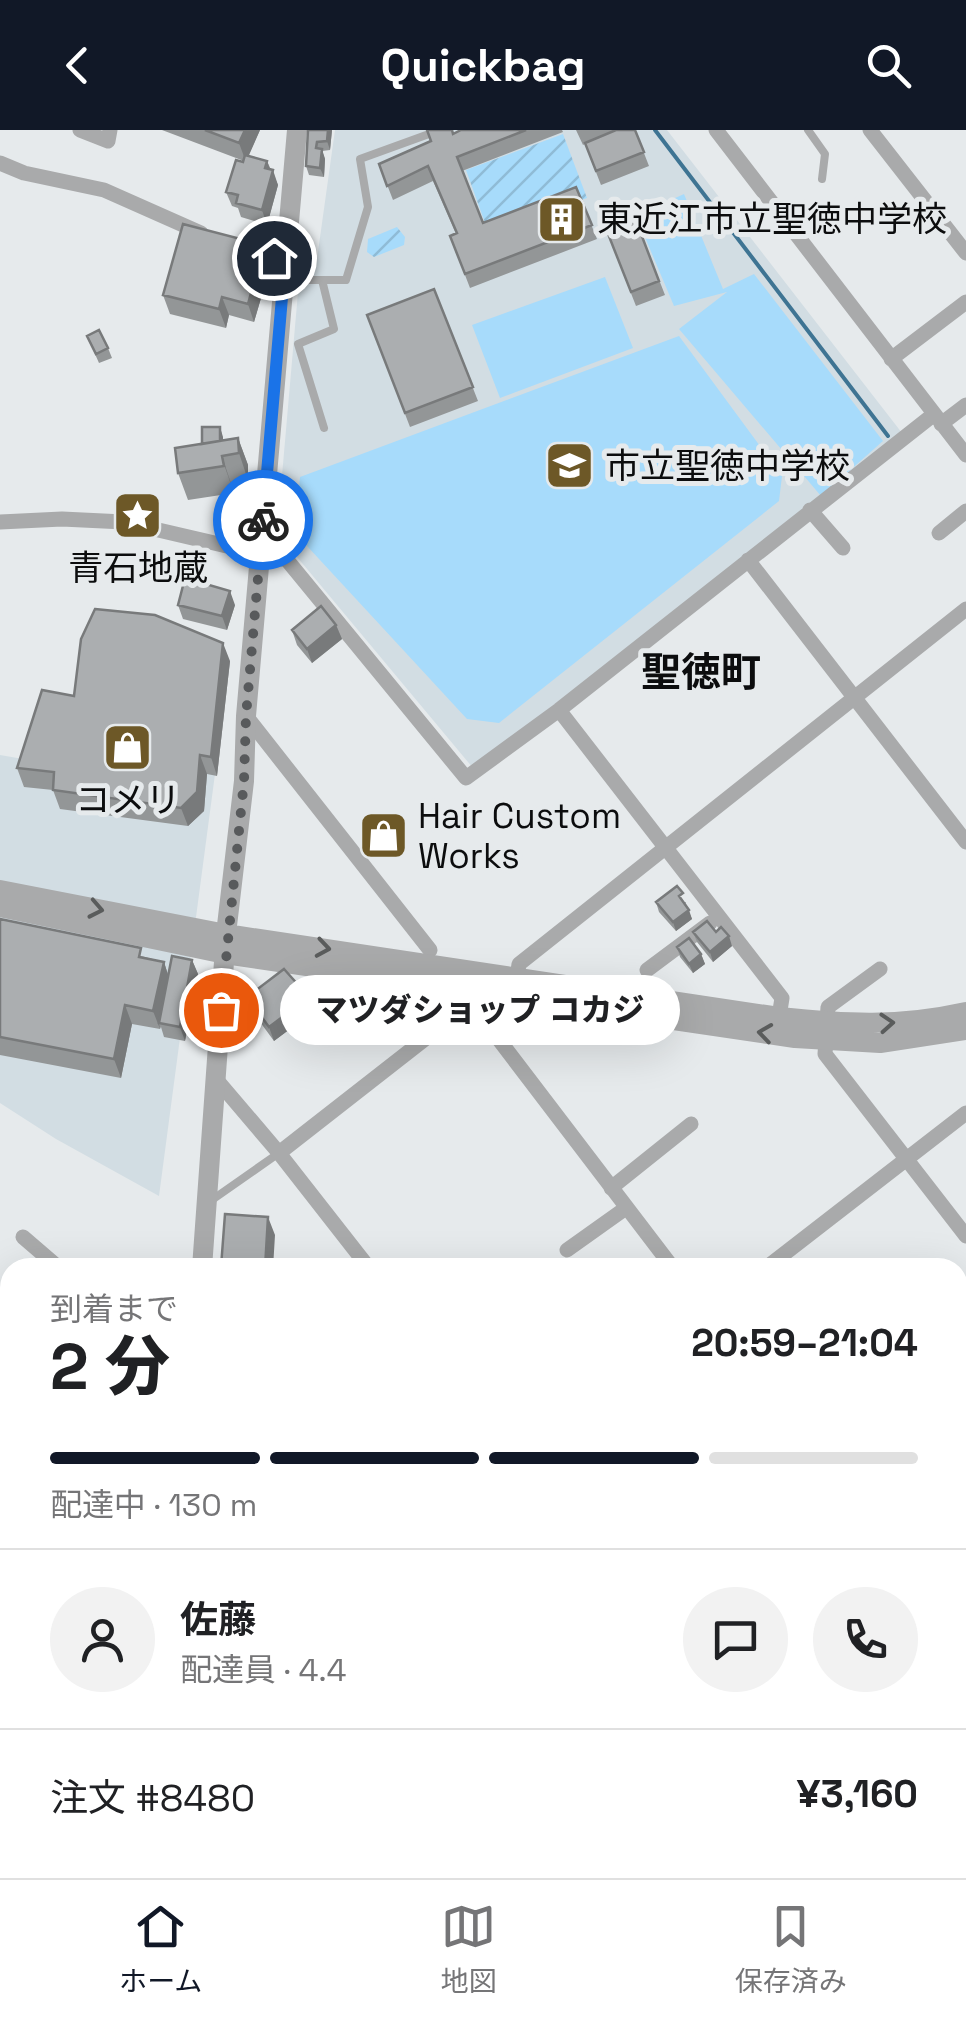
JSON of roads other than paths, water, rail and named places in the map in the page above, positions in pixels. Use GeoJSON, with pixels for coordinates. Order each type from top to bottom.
{"type":"FeatureCollection","features":[{"type":"Feature","properties":{"kind":"street"},"geometry":{"type":"LineString","coordinates":[[80,130],[108,142],[110,130]]}},
{"type":"Feature","properties":{"kind":"street"},"geometry":{"type":"LineString","coordinates":[[203,1258],[226,944],[244,781],[281,266],[297,130]]}},
{"type":"Feature","properties":{"kind":"street"},"geometry":{"type":"LineString","coordinates":[[716,130],[966,454]]}},
{"type":"Feature","properties":{"kind":"street"},"geometry":{"type":"LineString","coordinates":[[870,130],[966,253]]}},
{"type":"Feature","properties":{"kind":"street"},"geometry":{"type":"LineString","coordinates":[[0,163],[24,173],[104,190],[212,236]]}},
{"type":"Feature","properties":{"kind":"street"},"geometry":{"type":"LineString","coordinates":[[891,359],[966,302]]}},
{"type":"Feature","properties":{"kind":"street"},"geometry":{"type":"LineString","coordinates":[[0,522],[124,522],[287,560],[466,778],[559,710],[810,510],[937,419],[966,405]]}},
{"type":"Feature","properties":{"kind":"street"},"geometry":{"type":"LineString","coordinates":[[810,510],[843,548]]}},
{"type":"Feature","properties":{"kind":"street"},"geometry":{"type":"LineString","coordinates":[[939,534],[966,511]]}},
{"type":"Feature","properties":{"kind":"street"},"geometry":{"type":"LineString","coordinates":[[748,560],[966,842]]}},
{"type":"Feature","properties":{"kind":"street"},"geometry":{"type":"LineString","coordinates":[[517,978],[519,964],[966,610]]}},
{"type":"Feature","properties":{"kind":"street"},"geometry":{"type":"LineString","coordinates":[[559,710],[782,998],[779,1017]]}},
{"type":"Feature","properties":{"kind":"street"},"geometry":{"type":"LineString","coordinates":[[246,716],[430,950]]}},
{"type":"Feature","properties":{"kind":"street"},"geometry":{"type":"LineString","coordinates":[[0,890],[226,944]]}},
{"type":"Feature","properties":{"kind":"street"},"geometry":{"type":"LineString","coordinates":[[0,906],[473,988],[827,1031],[930,1020],[966,1012]]}},
{"type":"Feature","properties":{"kind":"street"},"geometry":{"type":"LineString","coordinates":[[646,970],[717,917]]}},
{"type":"Feature","properties":{"kind":"street"},"geometry":{"type":"LineString","coordinates":[[880,969],[828,1006],[825,1054],[966,1236]]}},
{"type":"Feature","properties":{"kind":"street"},"geometry":{"type":"LineString","coordinates":[[279,1153],[473,988],[517,978],[779,1017],[880,1044],[966,1030]]}},
{"type":"Feature","properties":{"kind":"street"},"geometry":{"type":"LineString","coordinates":[[473,988],[611,1188],[665,1258]]}},
{"type":"Feature","properties":{"kind":"street"},"geometry":{"type":"LineString","coordinates":[[216,1079],[360,1258]]}},
{"type":"Feature","properties":{"kind":"street"},"geometry":{"type":"LineString","coordinates":[[779,1258],[966,1113]]}},
{"type":"Feature","properties":{"kind":"street"},"geometry":{"type":"LineString","coordinates":[[611,1188],[691,1124]]}},
{"type":"Feature","properties":{"kind":"street"},"geometry":{"type":"LineString","coordinates":[[567,1250],[626,1208]]}},
{"type":"Feature","properties":{"kind":"street"},"geometry":{"type":"LineString","coordinates":[[23,1237],[47,1258]]}},
{"type":"Feature","properties":{"kind":"lane"},"geometry":{"type":"LineString","coordinates":[[281,266],[322,280],[346,280],[368,207],[360,159],[440,130]]}},
{"type":"Feature","properties":{"kind":"lane"},"geometry":{"type":"LineString","coordinates":[[808,130],[825,154],[822,179]]}},
{"type":"Feature","properties":{"kind":"lane"},"geometry":{"type":"LineString","coordinates":[[322,280],[334,329],[298,344],[324,428]]}},
{"type":"Feature","properties":{"kind":"lane"},"geometry":{"type":"LineString","coordinates":[[206,1204],[279,1153]]}},
{"type":"Feature","properties":{"kind":"waterway"},"geometry":{"type":"LineString","coordinates":[[655,130],[888,436]]}},
{"type":"Feature","properties":{"kind":"place","name":"東近江市立聖徳中学校"},"geometry":{"type":"Point","coordinates":[562,219]}},
{"type":"Feature","properties":{"kind":"place","name":"市立聖徳中学校"},"geometry":{"type":"Point","coordinates":[570,466]}},
{"type":"Feature","properties":{"kind":"place","name":"青石地蔵"},"geometry":{"type":"Point","coordinates":[138,516]}},
{"type":"Feature","properties":{"kind":"place","name":"コメリ"},"geometry":{"type":"Point","coordinates":[128,748]}},
{"type":"Feature","properties":{"kind":"place","name":"Hair Custom Works"},"geometry":{"type":"Point","coordinates":[383,836]}},
{"type":"Feature","properties":{"kind":"place","name":"マツダショップ コカジ"},"geometry":{"type":"Point","coordinates":[221,1010]}},
{"type":"Feature","properties":{"kind":"district","name":"聖徳町"},"geometry":{"type":"Point","coordinates":[701,672]}}]}
